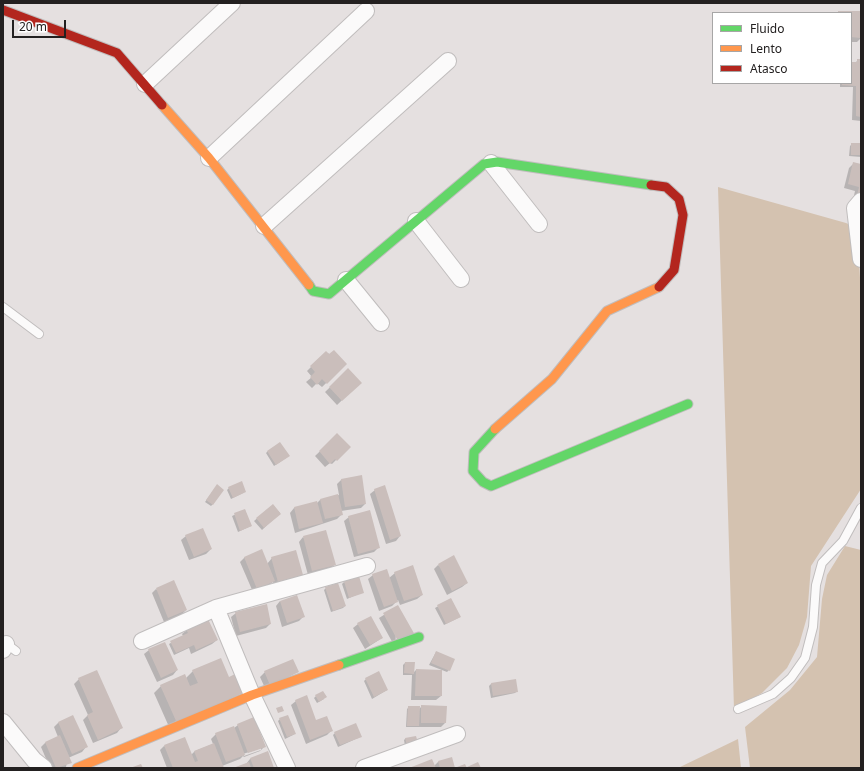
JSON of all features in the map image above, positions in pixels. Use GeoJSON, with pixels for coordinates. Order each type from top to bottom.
{"type":"FeatureCollection","features":[{"type":"Feature","properties":{"kind":"street"},"geometry":{"type":"LineString","coordinates":[[144,84],[232,3]]}},
{"type":"Feature","properties":{"kind":"street"},"geometry":{"type":"LineString","coordinates":[[3,10],[117,53],[208,158],[264,226],[313,291],[322,294],[329,294],[484,164],[497,162],[666,187],[679,200],[683,215],[674,270],[657,289],[607,311],[552,379],[496,428],[474,452],[473,471],[482,482],[491,486],[688,404]]}},
{"type":"Feature","properties":{"kind":"street"},"geometry":{"type":"LineString","coordinates":[[208,158],[366,11]]}},
{"type":"Feature","properties":{"kind":"street"},"geometry":{"type":"LineString","coordinates":[[264,226],[448,61]]}},
{"type":"Feature","properties":{"kind":"street"},"geometry":{"type":"LineString","coordinates":[[491,163],[538,224]]}},
{"type":"Feature","properties":{"kind":"street"},"geometry":{"type":"LineString","coordinates":[[861,202],[855,208],[861,258]]}},
{"type":"Feature","properties":{"kind":"street"},"geometry":{"type":"LineString","coordinates":[[416,221],[461,279]]}},
{"type":"Feature","properties":{"kind":"street"},"geometry":{"type":"LineString","coordinates":[[346,280],[381,323]]}},
{"type":"Feature","properties":{"kind":"street"},"geometry":{"type":"LineString","coordinates":[[142,641],[216,608],[367,566]]}},
{"type":"Feature","properties":{"kind":"street"},"geometry":{"type":"LineString","coordinates":[[216,608],[252,695],[287,768]]}},
{"type":"Feature","properties":{"kind":"street"},"geometry":{"type":"LineString","coordinates":[[77,768],[252,695],[419,637]]}},
{"type":"Feature","properties":{"kind":"street"},"geometry":{"type":"LineString","coordinates":[[3,722],[34,760],[44,768]]}},
{"type":"Feature","properties":{"kind":"street"},"geometry":{"type":"LineString","coordinates":[[364,768],[456,734]]}},
{"type":"Feature","properties":{"kind":"lane"},"geometry":{"type":"LineString","coordinates":[[3,307],[39,334]]}},
{"type":"Feature","properties":{"kind":"lane"},"geometry":{"type":"LineString","coordinates":[[738,709],[773,694],[790,678],[805,658],[813,627],[816,585],[822,563],[843,541],[861,508]]}},
{"type":"Feature","properties":{"kind":"shaded area"},"geometry":{"type":"Polygon","coordinates":[[[718,187],[846,223],[857,228],[861,294],[861,489],[811,566],[807,617],[799,645],[787,668],[762,693],[734,709],[718,187]]]}},
{"type":"Feature","properties":{"kind":"shaded area"},"geometry":{"type":"Polygon","coordinates":[[[845,546],[861,550],[861,768],[750,768],[745,727],[790,690],[817,657],[822,599],[827,575],[845,546]]]}},
{"type":"Feature","properties":{"kind":"shaded area"},"geometry":{"type":"Polygon","coordinates":[[[738,739],[741,768],[678,768],[738,739]]]}},
{"type":"Feature","properties":{"kind":"building"},"geometry":{"type":"Polygon","coordinates":[[[861,11],[861,38],[852,37],[852,12],[838,12],[861,11]]]}},
{"type":"Feature","properties":{"kind":"building"},"geometry":{"type":"Polygon","coordinates":[[[857,59],[861,59],[861,117],[856,116],[856,86],[842,85],[852,84],[852,62],[857,62],[857,59]]]}},
{"type":"Feature","properties":{"kind":"building"},"geometry":{"type":"Polygon","coordinates":[[[851,143],[861,143],[861,155],[851,155],[851,143]]]}},
{"type":"Feature","properties":{"kind":"building"},"geometry":{"type":"Polygon","coordinates":[[[853,162],[861,164],[861,197],[857,196],[859,187],[848,184],[853,162]]]}},
{"type":"Feature","properties":{"kind":"building"},"geometry":{"type":"Polygon","coordinates":[[[334,350],[347,364],[327,384],[322,379],[317,385],[310,377],[315,372],[310,366],[326,351],[329,354],[334,350]]]}},
{"type":"Feature","properties":{"kind":"building"},"geometry":{"type":"Polygon","coordinates":[[[348,368],[362,383],[342,401],[329,387],[348,368]]]}},
{"type":"Feature","properties":{"kind":"building"},"geometry":{"type":"Polygon","coordinates":[[[337,433],[351,447],[337,461],[335,459],[330,464],[319,451],[337,433]]]}},
{"type":"Feature","properties":{"kind":"building"},"geometry":{"type":"Polygon","coordinates":[[[280,442],[290,456],[276,465],[267,451],[280,442]]]}},
{"type":"Feature","properties":{"kind":"building"},"geometry":{"type":"Polygon","coordinates":[[[362,475],[366,504],[345,507],[341,479],[362,475]]]}},
{"type":"Feature","properties":{"kind":"building"},"geometry":{"type":"Polygon","coordinates":[[[242,481],[246,492],[233,498],[228,487],[242,481]]]}},
{"type":"Feature","properties":{"kind":"building"},"geometry":{"type":"Polygon","coordinates":[[[217,484],[224,490],[213,505],[206,500],[217,484]]]}},
{"type":"Feature","properties":{"kind":"building"},"geometry":{"type":"Polygon","coordinates":[[[385,485],[401,536],[390,540],[374,489],[385,485]]]}},
{"type":"Feature","properties":{"kind":"building"},"geometry":{"type":"Polygon","coordinates":[[[338,494],[343,515],[325,519],[320,499],[338,494]]]}},
{"type":"Feature","properties":{"kind":"building"},"geometry":{"type":"Polygon","coordinates":[[[317,501],[323,523],[299,529],[294,507],[317,501]]]}},
{"type":"Feature","properties":{"kind":"building"},"geometry":{"type":"Polygon","coordinates":[[[273,504],[281,514],[264,528],[256,518],[273,504]]]}},
{"type":"Feature","properties":{"kind":"building"},"geometry":{"type":"Polygon","coordinates":[[[245,509],[252,526],[240,531],[234,513],[245,509]]]}},
{"type":"Feature","properties":{"kind":"building"},"geometry":{"type":"Polygon","coordinates":[[[370,510],[380,548],[358,554],[348,516],[370,510]]]}},
{"type":"Feature","properties":{"kind":"building"},"geometry":{"type":"Polygon","coordinates":[[[203,528],[212,549],[194,557],[185,535],[203,528]]]}},
{"type":"Feature","properties":{"kind":"building"},"geometry":{"type":"Polygon","coordinates":[[[326,530],[336,565],[312,571],[303,536],[326,530]]]}},
{"type":"Feature","properties":{"kind":"building"},"geometry":{"type":"Polygon","coordinates":[[[262,549],[275,581],[257,589],[244,557],[262,549]]]}},
{"type":"Feature","properties":{"kind":"building"},"geometry":{"type":"Polygon","coordinates":[[[296,550],[303,575],[278,582],[271,557],[296,550]]]}},
{"type":"Feature","properties":{"kind":"building"},"geometry":{"type":"Polygon","coordinates":[[[454,555],[468,583],[452,591],[438,564],[454,555]]]}},
{"type":"Feature","properties":{"kind":"building"},"geometry":{"type":"Polygon","coordinates":[[[413,565],[423,595],[404,601],[394,572],[413,565]]]}},
{"type":"Feature","properties":{"kind":"building"},"geometry":{"type":"Polygon","coordinates":[[[387,569],[398,602],[384,607],[372,574],[387,569]]]}},
{"type":"Feature","properties":{"kind":"building"},"geometry":{"type":"Polygon","coordinates":[[[359,576],[364,593],[349,598],[344,581],[359,576]]]}},
{"type":"Feature","properties":{"kind":"building"},"geometry":{"type":"Polygon","coordinates":[[[174,580],[187,610],[168,618],[156,588],[174,580]]]}},
{"type":"Feature","properties":{"kind":"building"},"geometry":{"type":"Polygon","coordinates":[[[338,583],[346,606],[333,611],[325,587],[338,583]]]}},
{"type":"Feature","properties":{"kind":"building"},"geometry":{"type":"Polygon","coordinates":[[[297,595],[305,617],[287,623],[280,601],[297,595]]]}},
{"type":"Feature","properties":{"kind":"building"},"geometry":{"type":"Polygon","coordinates":[[[451,598],[461,617],[446,624],[437,605],[451,598]]]}},
{"type":"Feature","properties":{"kind":"building"},"geometry":{"type":"Polygon","coordinates":[[[267,604],[271,624],[240,632],[235,612],[267,604]]]}},
{"type":"Feature","properties":{"kind":"building"},"geometry":{"type":"Polygon","coordinates":[[[398,605],[415,635],[399,643],[383,613],[398,605]]]}},
{"type":"Feature","properties":{"kind":"building"},"geometry":{"type":"Polygon","coordinates":[[[371,616],[383,638],[370,645],[357,623],[371,616]]]}},
{"type":"Feature","properties":{"kind":"building"},"geometry":{"type":"Polygon","coordinates":[[[208,619],[218,640],[196,650],[194,645],[176,653],[170,641],[188,633],[186,629],[208,619]]]}},
{"type":"Feature","properties":{"kind":"building"},"geometry":{"type":"Polygon","coordinates":[[[165,642],[178,670],[161,678],[148,649],[165,642]]]}},
{"type":"Feature","properties":{"kind":"building"},"geometry":{"type":"Polygon","coordinates":[[[436,651],[455,659],[450,671],[431,663],[436,651]]]}},
{"type":"Feature","properties":{"kind":"building"},"geometry":{"type":"Polygon","coordinates":[[[221,658],[229,677],[235,674],[243,693],[177,723],[160,685],[185,674],[190,686],[198,683],[192,670],[221,658]]]}},
{"type":"Feature","properties":{"kind":"building"},"geometry":{"type":"Polygon","coordinates":[[[293,659],[299,672],[270,685],[264,671],[293,659]]]}},
{"type":"Feature","properties":{"kind":"building"},"geometry":{"type":"Polygon","coordinates":[[[405,662],[415,662],[414,674],[404,673],[405,662]]]}},
{"type":"Feature","properties":{"kind":"building"},"geometry":{"type":"Polygon","coordinates":[[[416,669],[442,670],[442,696],[415,696],[416,669]]]}},
{"type":"Feature","properties":{"kind":"building"},"geometry":{"type":"Polygon","coordinates":[[[97,670],[123,728],[98,740],[87,715],[93,712],[78,678],[97,670]]]}},
{"type":"Feature","properties":{"kind":"building"},"geometry":{"type":"Polygon","coordinates":[[[379,671],[388,690],[374,697],[365,678],[379,671]]]}},
{"type":"Feature","properties":{"kind":"building"},"geometry":{"type":"Polygon","coordinates":[[[516,679],[518,692],[493,696],[491,683],[516,679]]]}},
{"type":"Feature","properties":{"kind":"building"},"geometry":{"type":"Polygon","coordinates":[[[323,691],[327,697],[319,702],[315,695],[323,691]]]}},
{"type":"Feature","properties":{"kind":"building"},"geometry":{"type":"Polygon","coordinates":[[[307,695],[316,720],[327,716],[333,731],[310,740],[295,700],[307,695]]]}},
{"type":"Feature","properties":{"kind":"building"},"geometry":{"type":"Polygon","coordinates":[[[421,705],[447,706],[446,723],[421,723],[421,705]]]}},
{"type":"Feature","properties":{"kind":"building"},"geometry":{"type":"Polygon","coordinates":[[[282,706],[284,711],[278,713],[276,708],[282,706]]]}},
{"type":"Feature","properties":{"kind":"building"},"geometry":{"type":"Polygon","coordinates":[[[408,706],[420,706],[419,726],[407,726],[408,706]]]}},
{"type":"Feature","properties":{"kind":"building"},"geometry":{"type":"Polygon","coordinates":[[[73,715],[88,747],[72,754],[58,722],[73,715]]]}},
{"type":"Feature","properties":{"kind":"building"},"geometry":{"type":"Polygon","coordinates":[[[288,715],[296,734],[287,737],[279,718],[288,715]]]}},
{"type":"Feature","properties":{"kind":"building"},"geometry":{"type":"Polygon","coordinates":[[[254,717],[266,747],[248,753],[237,724],[254,717]]]}},
{"type":"Feature","properties":{"kind":"building"},"geometry":{"type":"Polygon","coordinates":[[[356,723],[362,737],[340,745],[334,732],[356,723]]]}},
{"type":"Feature","properties":{"kind":"building"},"geometry":{"type":"Polygon","coordinates":[[[234,726],[245,755],[226,762],[215,733],[234,726]]]}},
{"type":"Feature","properties":{"kind":"building"},"geometry":{"type":"Polygon","coordinates":[[[60,735],[72,763],[56,768],[45,742],[60,735]]]}},
{"type":"Feature","properties":{"kind":"building"},"geometry":{"type":"Polygon","coordinates":[[[416,736],[418,743],[407,745],[405,738],[416,736]]]}},
{"type":"Feature","properties":{"kind":"building"},"geometry":{"type":"Polygon","coordinates":[[[185,737],[195,762],[198,761],[194,751],[214,743],[224,768],[173,768],[164,745],[185,737]]]}},
{"type":"Feature","properties":{"kind":"building"},"geometry":{"type":"Polygon","coordinates":[[[268,751],[274,768],[254,768],[250,758],[268,751]]]}},
{"type":"Feature","properties":{"kind":"building"},"geometry":{"type":"Polygon","coordinates":[[[452,757],[455,768],[440,768],[438,761],[452,757]]]}},
{"type":"Feature","properties":{"kind":"building"},"geometry":{"type":"Polygon","coordinates":[[[432,759],[436,768],[409,768],[432,759]]]}},
{"type":"Feature","properties":{"kind":"building"},"geometry":{"type":"Polygon","coordinates":[[[249,762],[251,768],[233,768],[249,762]]]}},
{"type":"Feature","properties":{"kind":"building"},"geometry":{"type":"Polygon","coordinates":[[[478,762],[481,768],[467,767],[478,762]]]}},
{"type":"Feature","properties":{"kind":"building"},"geometry":{"type":"Polygon","coordinates":[[[141,764],[143,768],[130,768],[141,764]]]}},
{"type":"Feature","properties":{"kind":"building"},"geometry":{"type":"Polygon","coordinates":[[[465,764],[467,768],[457,768],[457,767],[465,764]]]}},
{"type":"Feature","properties":{"kind":"traffic: fast"},"geometry":{"type":"LineString","coordinates":[[309,285],[313,291],[329,294],[484,164],[497,162],[651,185]]}},
{"type":"Feature","properties":{"kind":"traffic: fast"},"geometry":{"type":"LineString","coordinates":[[495,429],[474,452],[473,471],[483,482],[491,486],[688,404]]}},
{"type":"Feature","properties":{"kind":"traffic: fast"},"geometry":{"type":"LineString","coordinates":[[339,665],[419,637]]}},
{"type":"Feature","properties":{"kind":"traffic: slow"},"geometry":{"type":"LineString","coordinates":[[162,105],[209,158],[309,285]]}},
{"type":"Feature","properties":{"kind":"traffic: slow"},"geometry":{"type":"LineString","coordinates":[[495,429],[552,379],[607,311],[659,287]]}},
{"type":"Feature","properties":{"kind":"traffic: slow"},"geometry":{"type":"LineString","coordinates":[[77,768],[252,695],[339,665]]}},
{"type":"Feature","properties":{"kind":"traffic: jam"},"geometry":{"type":"LineString","coordinates":[[3,10],[117,53],[162,105]]}},
{"type":"Feature","properties":{"kind":"traffic: jam"},"geometry":{"type":"LineString","coordinates":[[651,185],[666,187],[679,199],[683,215],[674,270],[659,287]]}}]}
